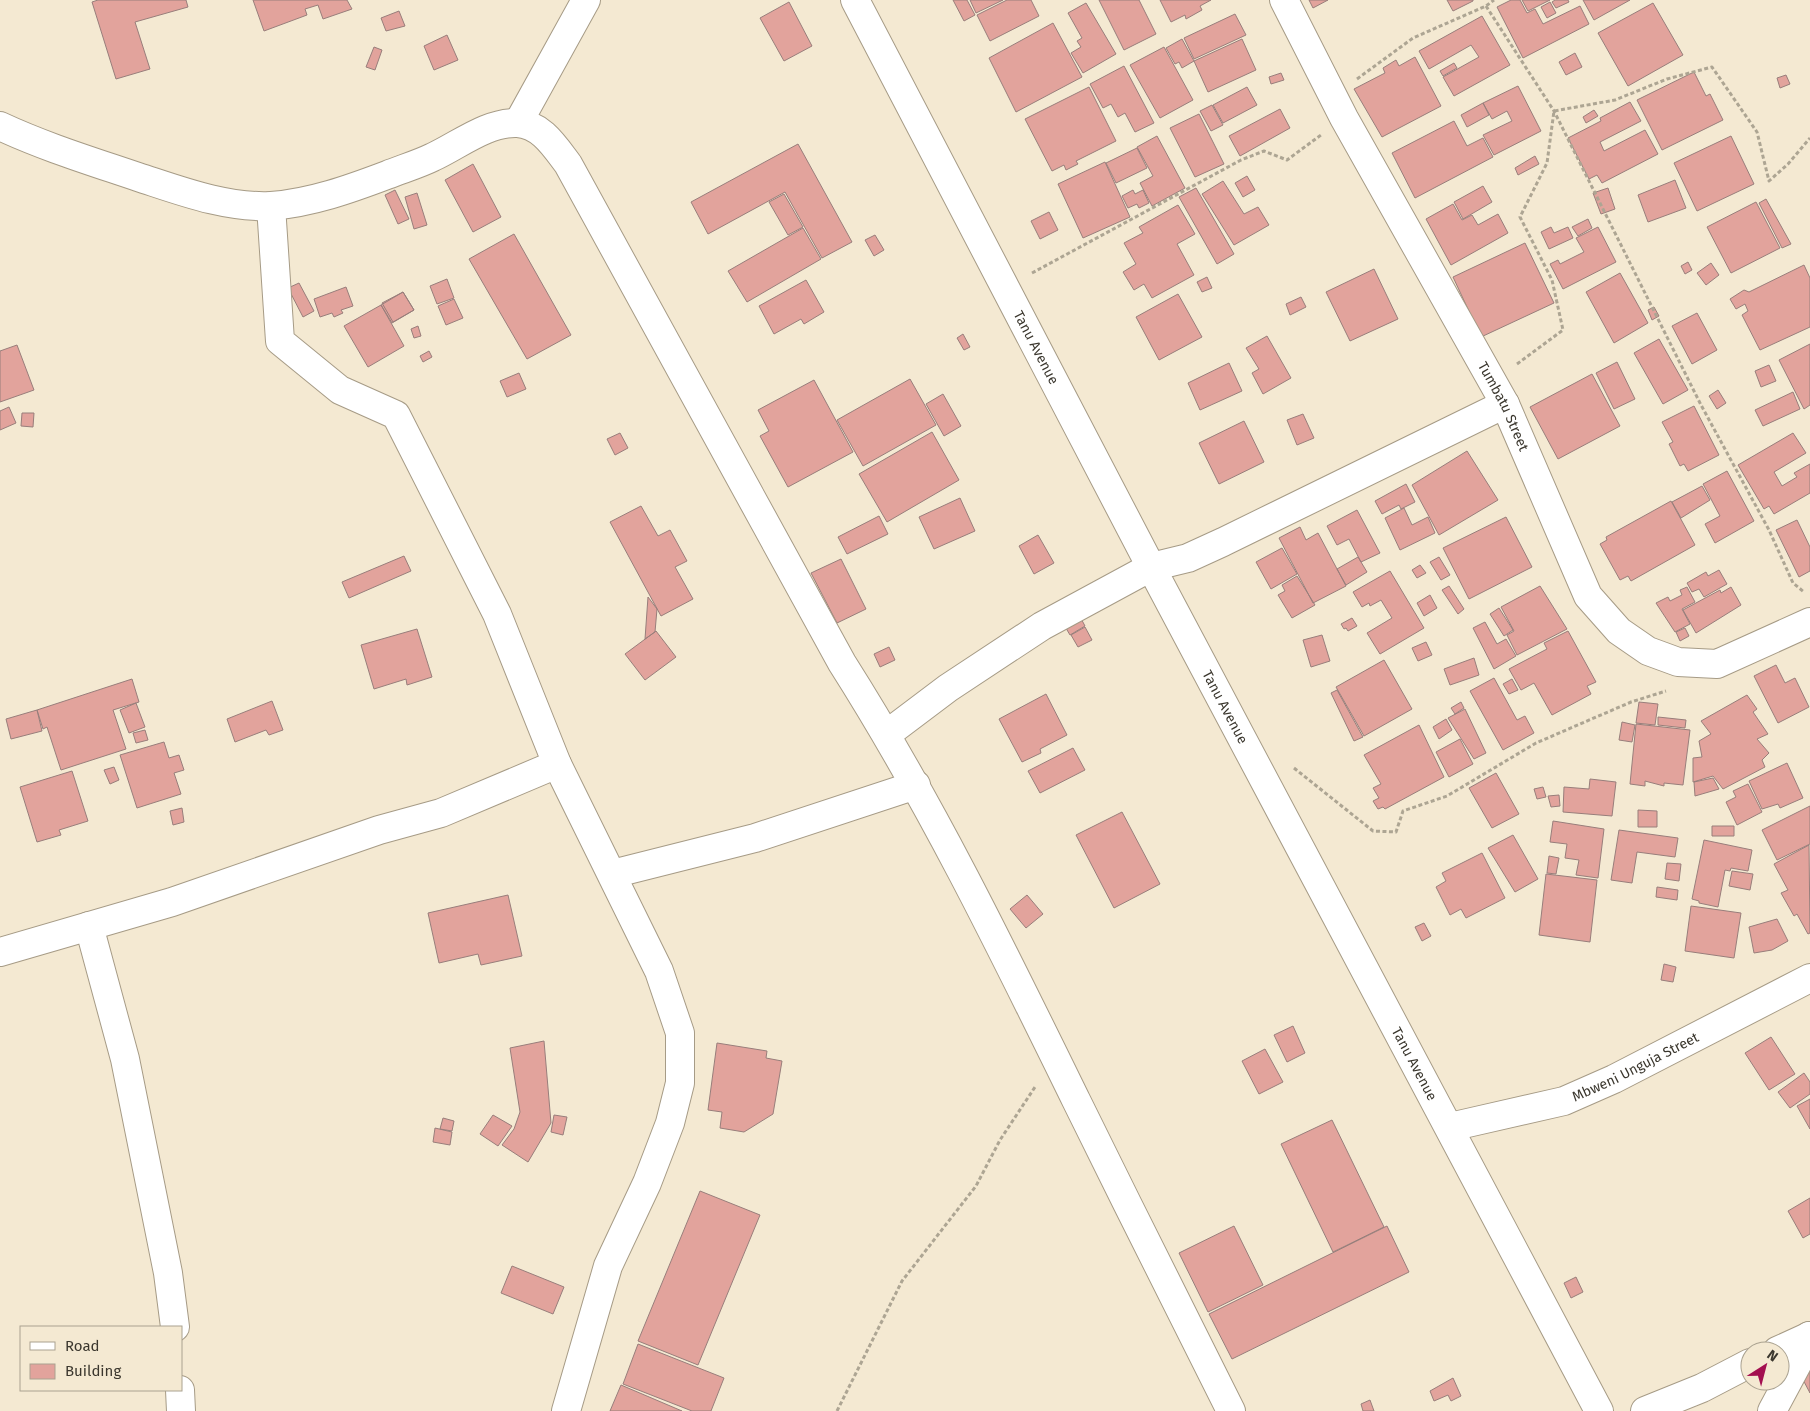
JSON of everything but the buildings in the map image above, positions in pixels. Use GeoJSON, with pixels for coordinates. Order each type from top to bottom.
{"type":"FeatureCollection","features":[{"type":"Feature","properties":{"kind":"street"},"geometry":{"type":"LineString","coordinates":[[518,123],[586,0]]}},
{"type":"Feature","properties":{"kind":"street","name":"Tanu Avenue"},"geometry":{"type":"LineString","coordinates":[[855,0],[1151,567],[1600,1411]]}},
{"type":"Feature","properties":{"kind":"street","name":"Tumbatu Street"},"geometry":{"type":"LineString","coordinates":[[1284,0],[1339,106],[1499,394],[1588,596],[1619,631],[1648,651],[1663,658],[1702,665],[1717,664],[1810,622]]}},
{"type":"Feature","properties":{"kind":"street"},"geometry":{"type":"LineString","coordinates":[[0,126],[42,145],[214,201],[271,206],[340,193],[432,158],[496,126],[518,123],[530,127],[548,138],[568,164],[842,663],[887,734],[916,785],[974,893],[1232,1411]]}},
{"type":"Feature","properties":{"kind":"street"},"geometry":{"type":"LineString","coordinates":[[271,206],[280,341],[340,390],[396,415],[497,614],[557,764],[659,971],[680,1033],[680,1083],[670,1123],[646,1183],[608,1266],[566,1411]]}},
{"type":"Feature","properties":{"kind":"street"},"geometry":{"type":"LineString","coordinates":[[887,734],[948,688],[1042,626],[1151,567],[1188,558],[1223,542],[1499,394]]}},
{"type":"Feature","properties":{"kind":"street"},"geometry":{"type":"LineString","coordinates":[[0,952],[172,902],[379,830],[441,813],[557,764]]}},
{"type":"Feature","properties":{"kind":"street"},"geometry":{"type":"LineString","coordinates":[[612,874],[755,838],[916,785]]}},
{"type":"Feature","properties":{"kind":"street"},"geometry":{"type":"LineString","coordinates":[[89,926],[125,1059],[168,1273],[175,1326]]}},
{"type":"Feature","properties":{"kind":"street","name":"Mbweni Unguja Street"},"geometry":{"type":"LineString","coordinates":[[1450,1127],[1564,1101],[1614,1079],[1810,978]]}},
{"type":"Feature","properties":{"kind":"street"},"geometry":{"type":"LineString","coordinates":[[1790,1345],[1809,1336]]}},
{"type":"Feature","properties":{"kind":"street"},"geometry":{"type":"LineString","coordinates":[[1772,1411],[1801,1357],[1809,1336]]}},
{"type":"Feature","properties":{"kind":"street"},"geometry":{"type":"LineString","coordinates":[[1645,1411],[1702,1388],[1740,1368]]}},
{"type":"Feature","properties":{"kind":"street"},"geometry":{"type":"LineString","coordinates":[[180,1391],[181,1411]]}},
{"type":"Feature","properties":{"kind":"path"},"geometry":{"type":"LineString","coordinates":[[1005,287],[1155,208],[1241,160],[1264,151],[1287,160],[1377,66],[1413,38],[1486,6],[1494,0]]}},
{"type":"Feature","properties":{"kind":"path"},"geometry":{"type":"LineString","coordinates":[[1486,6],[1554,111],[1701,405],[1769,530],[1793,583],[1810,598]]}},
{"type":"Feature","properties":{"kind":"path"},"geometry":{"type":"LineString","coordinates":[[1554,111],[1614,100],[1667,79],[1712,67],[1757,132],[1770,181],[1788,164],[1810,138]]}},
{"type":"Feature","properties":{"kind":"path"},"geometry":{"type":"LineString","coordinates":[[1499,394],[1563,330],[1552,280],[1520,217],[1546,163],[1554,111]]}},
{"type":"Feature","properties":{"kind":"path"},"geometry":{"type":"LineString","coordinates":[[1287,763],[1372,830],[1396,832],[1403,811],[1447,796],[1536,743],[1631,702],[1668,690]]}},
{"type":"Feature","properties":{"kind":"path"},"geometry":{"type":"LineString","coordinates":[[837,1411],[850,1381],[902,1281],[976,1186],[1000,1140],[1055,1057]]}}]}
